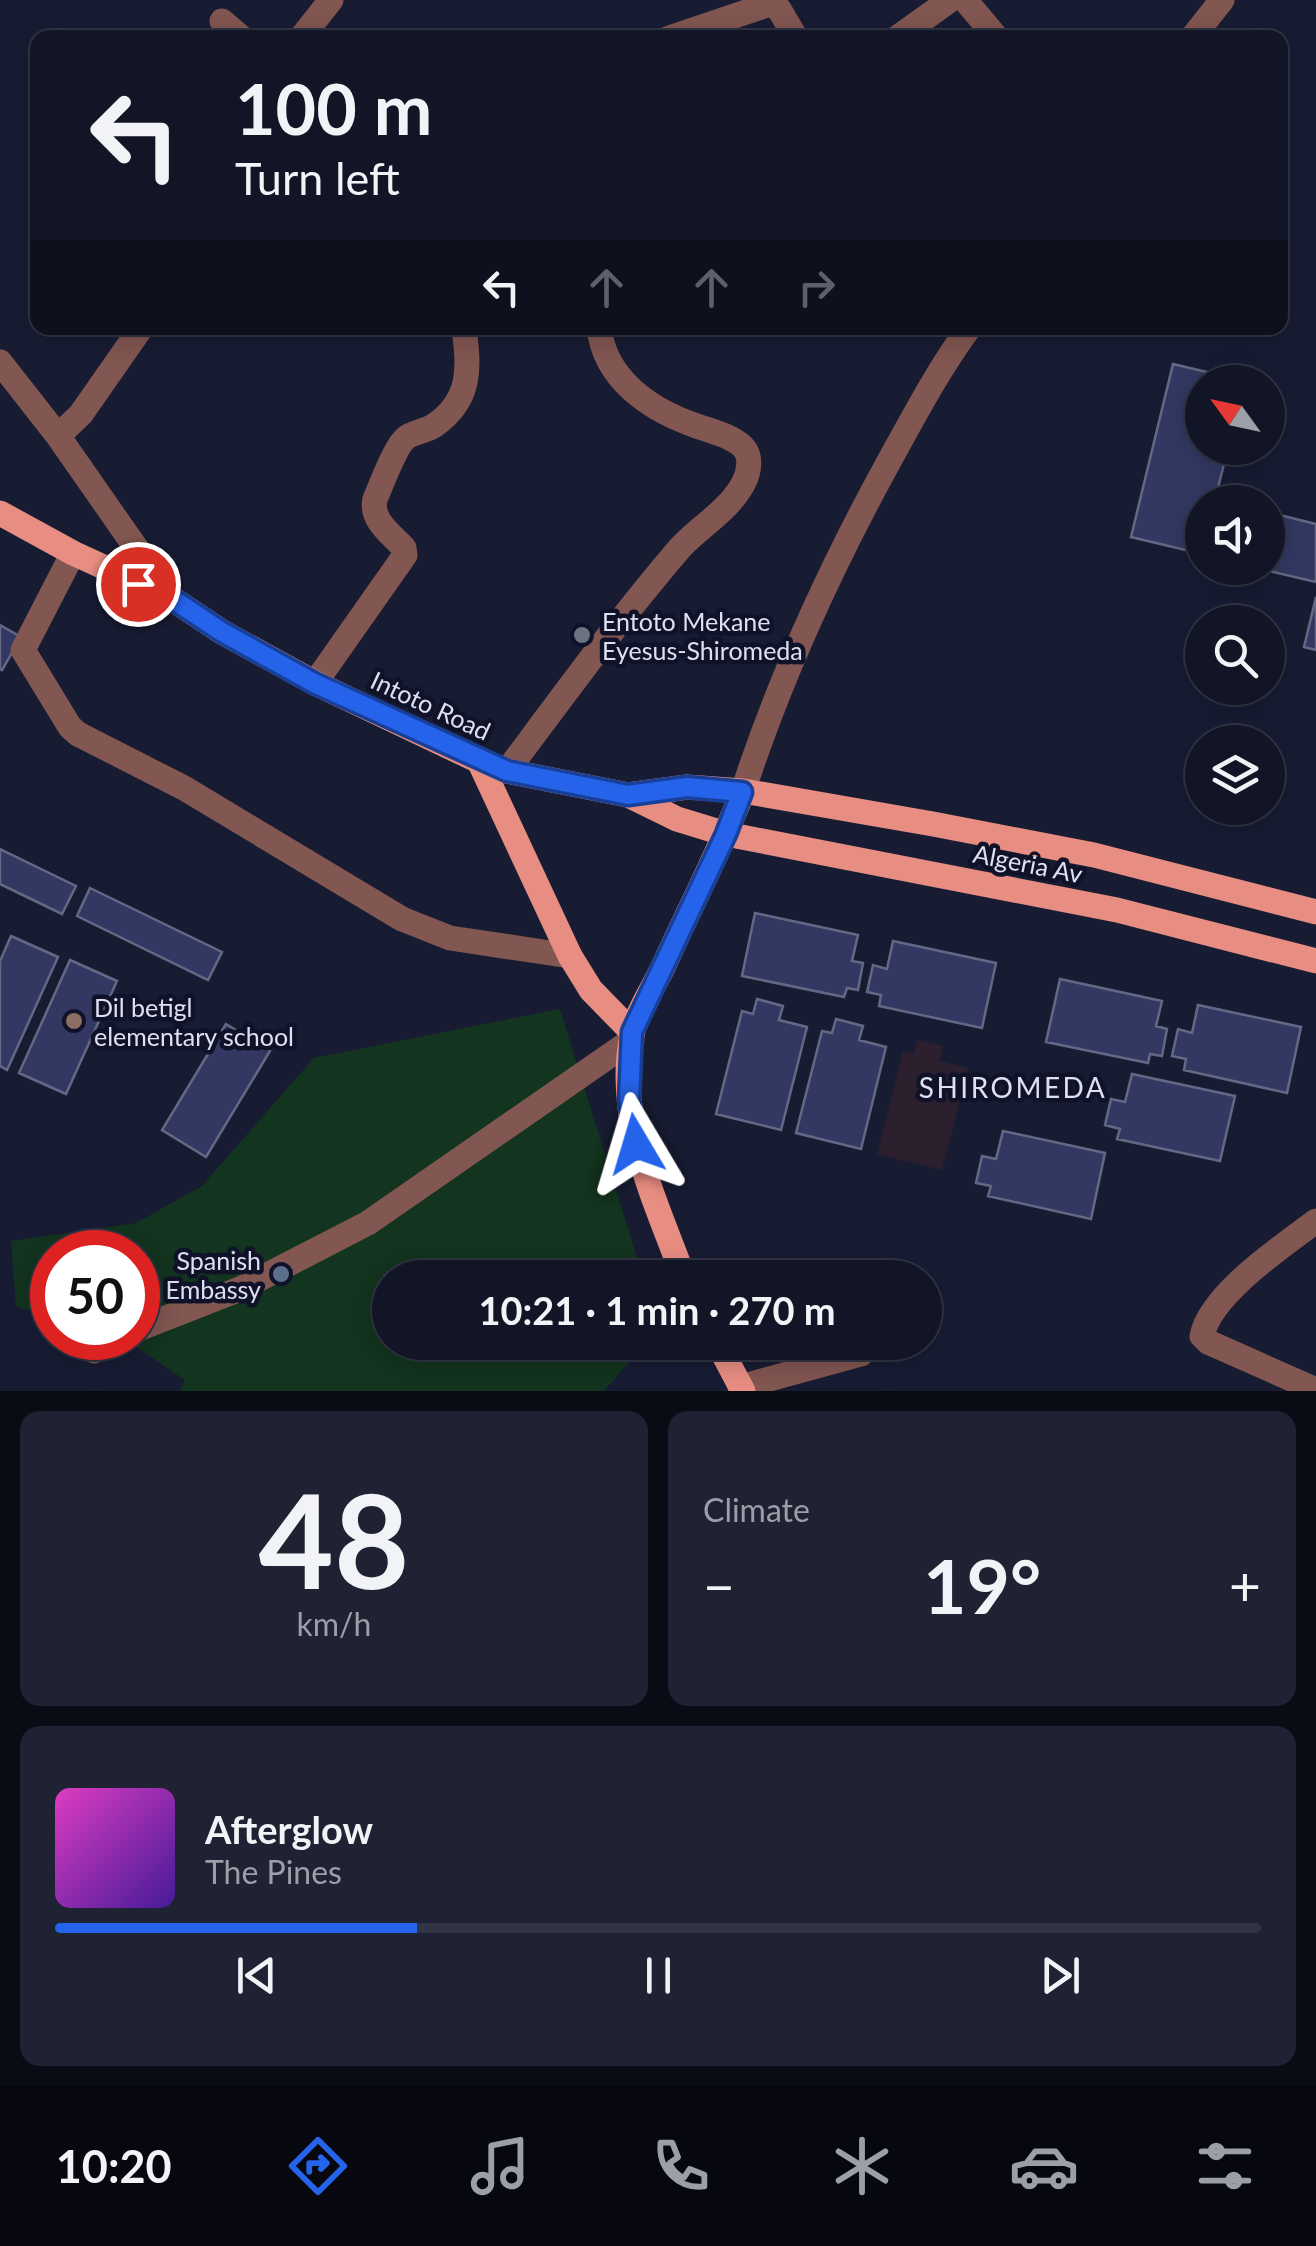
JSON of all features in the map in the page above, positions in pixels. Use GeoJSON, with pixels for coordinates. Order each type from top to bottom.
{"type":"FeatureCollection","features":[{"type":"Feature","properties":{"kind":"main road","name":"Intoto Road"},"geometry":{"type":"LineString","coordinates":[[0,513],[73,553],[171,598],[222,632],[314,683],[480,761],[507,771],[628,795]]}},
{"type":"Feature","properties":{"kind":"main road"},"geometry":{"type":"LineString","coordinates":[[480,761],[570,956],[591,990],[632,1036]]}},
{"type":"Feature","properties":{"kind":"main road","name":"Algeria Av"},"geometry":{"type":"LineString","coordinates":[[628,795],[687,787],[742,792],[1094,855],[1316,912]]}},
{"type":"Feature","properties":{"kind":"main road"},"geometry":{"type":"LineString","coordinates":[[677,1260],[636,1144],[629,1100],[632,1036],[742,792]]}},
{"type":"Feature","properties":{"kind":"main road","name":"Algeria Av"},"geometry":{"type":"LineString","coordinates":[[628,795],[676,819],[726,834],[1116,910],[1316,961]]}},
{"type":"Feature","properties":{"kind":"main road"},"geometry":{"type":"LineString","coordinates":[[726,1360],[741,1389]]}},
{"type":"Feature","properties":{"kind":"street"},"geometry":{"type":"LineString","coordinates":[[307,30],[330,0]]}},
{"type":"Feature","properties":{"kind":"street"},"geometry":{"type":"LineString","coordinates":[[908,30],[950,0]]}},
{"type":"Feature","properties":{"kind":"street"},"geometry":{"type":"LineString","coordinates":[[965,0],[991,30]]}},
{"type":"Feature","properties":{"kind":"street"},"geometry":{"type":"LineString","coordinates":[[1198,30],[1222,0]]}},
{"type":"Feature","properties":{"kind":"street"},"geometry":{"type":"LineString","coordinates":[[693,30],[770,4],[779,9],[791,30]]}},
{"type":"Feature","properties":{"kind":"street"},"geometry":{"type":"LineString","coordinates":[[58,436],[81,414],[136,335]]}},
{"type":"Feature","properties":{"kind":"street"},"geometry":{"type":"LineString","coordinates":[[314,683],[405,555],[404,548],[377,519],[375,499],[403,440],[435,425],[452,408],[469,370],[465,335]]}},
{"type":"Feature","properties":{"kind":"street"},"geometry":{"type":"LineString","coordinates":[[507,771],[682,545],[728,504],[744,482],[750,462],[744,448],[724,436],[661,413],[622,381],[602,346],[601,335]]}},
{"type":"Feature","properties":{"kind":"street"},"geometry":{"type":"LineString","coordinates":[[742,792],[797,649],[856,521],[910,423],[966,335]]}},
{"type":"Feature","properties":{"kind":"street"},"geometry":{"type":"LineString","coordinates":[[0,362],[58,436],[171,598]]}},
{"type":"Feature","properties":{"kind":"street"},"geometry":{"type":"LineString","coordinates":[[73,553],[23,650],[78,734],[184,788],[402,919],[450,938],[570,956]]}},
{"type":"Feature","properties":{"kind":"street"},"geometry":{"type":"LineString","coordinates":[[160,1321],[240,1288],[368,1223],[632,1036]]}},
{"type":"Feature","properties":{"kind":"street"},"geometry":{"type":"LineString","coordinates":[[1316,1221],[1240,1282],[1211,1314],[1202,1336],[1316,1390]]}},
{"type":"Feature","properties":{"kind":"street"},"geometry":{"type":"LineString","coordinates":[[741,1389],[841,1360]]}},
{"type":"Feature","properties":{"kind":"shaded area"},"geometry":{"type":"Polygon","coordinates":[[[917,1040],[943,1046],[940,1061],[968,1068],[942,1170],[877,1154],[903,1051],[914,1054],[917,1040]]]}},
{"type":"Feature","properties":{"kind":"green space"},"geometry":{"type":"Polygon","coordinates":[[[560,1009],[638,1260],[372,1260],[372,1360],[631,1360],[604,1391],[180,1391],[185,1380],[156,1360],[160,1360],[160,1230],[87,1230],[136,1223],[202,1186],[314,1058],[560,1009]]]}},
{"type":"Feature","properties":{"kind":"green space"},"geometry":{"type":"Polygon","coordinates":[[[30,1238],[30,1311],[16,1306],[11,1241],[30,1238]]]}},
{"type":"Feature","properties":{"kind":"building"},"geometry":{"type":"Polygon","coordinates":[[[1173,364],[1185,367],[1185,465],[1224,465],[1219,485],[1185,485],[1185,550],[1131,537],[1173,364]]]}},
{"type":"Feature","properties":{"kind":"building"},"geometry":{"type":"Polygon","coordinates":[[[1285,516],[1316,524],[1316,582],[1285,575],[1285,516]]]}},
{"type":"Feature","properties":{"kind":"building"},"geometry":{"type":"Polygon","coordinates":[[[1316,597],[1316,650],[1304,647],[1316,597]]]}},
{"type":"Feature","properties":{"kind":"building"},"geometry":{"type":"Polygon","coordinates":[[[0,625],[21,637],[2,670],[0,669],[0,625]]]}},
{"type":"Feature","properties":{"kind":"building"},"geometry":{"type":"Polygon","coordinates":[[[0,849],[76,886],[62,914],[0,884],[0,849]]]}},
{"type":"Feature","properties":{"kind":"building"},"geometry":{"type":"Polygon","coordinates":[[[90,888],[222,952],[208,980],[77,916],[90,888]]]}},
{"type":"Feature","properties":{"kind":"building"},"geometry":{"type":"Polygon","coordinates":[[[755,913],[858,935],[852,961],[863,963],[858,990],[847,988],[844,997],[742,976],[755,913]]]}},
{"type":"Feature","properties":{"kind":"building"},"geometry":{"type":"Polygon","coordinates":[[[11,936],[58,957],[7,1070],[0,1066],[0,961],[11,936]]]}},
{"type":"Feature","properties":{"kind":"building"},"geometry":{"type":"Polygon","coordinates":[[[893,941],[996,963],[982,1028],[879,1006],[881,995],[867,992],[873,965],[887,969],[893,941]]]}},
{"type":"Feature","properties":{"kind":"building"},"geometry":{"type":"Polygon","coordinates":[[[70,960],[117,981],[66,1094],[19,1073],[70,960]]]}},
{"type":"Feature","properties":{"kind":"building"},"geometry":{"type":"Polygon","coordinates":[[[1060,979],[1162,1001],[1156,1026],[1167,1029],[1162,1056],[1150,1054],[1148,1063],[1046,1042],[1060,979]]]}},
{"type":"Feature","properties":{"kind":"building"},"geometry":{"type":"Polygon","coordinates":[[[757,999],[783,1006],[779,1020],[807,1027],[781,1130],[716,1114],[742,1011],[753,1014],[757,999]]]}},
{"type":"Feature","properties":{"kind":"building"},"geometry":{"type":"Polygon","coordinates":[[[1198,1005],[1301,1027],[1287,1093],[1184,1070],[1186,1059],[1172,1056],[1178,1029],[1192,1033],[1198,1005]]]}},
{"type":"Feature","properties":{"kind":"building"},"geometry":{"type":"Polygon","coordinates":[[[836,1019],[863,1026],[859,1040],[886,1047],[861,1149],[796,1133],[822,1031],[832,1033],[836,1019]]]}},
{"type":"Feature","properties":{"kind":"building"},"geometry":{"type":"Polygon","coordinates":[[[226,1024],[270,1051],[206,1157],[162,1130],[226,1024]]]}},
{"type":"Feature","properties":{"kind":"building"},"geometry":{"type":"Polygon","coordinates":[[[1132,1074],[1235,1096],[1220,1161],[1117,1139],[1120,1129],[1105,1125],[1111,1099],[1125,1102],[1132,1074]]]}},
{"type":"Feature","properties":{"kind":"building"},"geometry":{"type":"Polygon","coordinates":[[[1003,1131],[1105,1153],[1091,1219],[988,1196],[991,1186],[976,1183],[982,1156],[996,1159],[1003,1131]]]}},
{"type":"Feature","properties":{"kind":"place","name":"Entoto Mekane Eyesus-Shiromeda"},"geometry":{"type":"Point","coordinates":[582,635]}},
{"type":"Feature","properties":{"kind":"place","name":"Dil betigl elementary school"},"geometry":{"type":"Point","coordinates":[74,1021]}},
{"type":"Feature","properties":{"kind":"place","name":"Spanish Embassy"},"geometry":{"type":"Point","coordinates":[281,1274]}},
{"type":"Feature","properties":{"kind":"district","name":"SHIROMEDA"},"geometry":{"type":"Point","coordinates":[1013,1087]}},
{"type":"Feature","properties":{"kind":"route"},"geometry":{"type":"LineString","coordinates":[[138,584],[171,598],[222,632],[314,683],[507,771],[628,795],[687,787],[742,792],[632,1032],[629,1100],[636,1144]]}}]}
